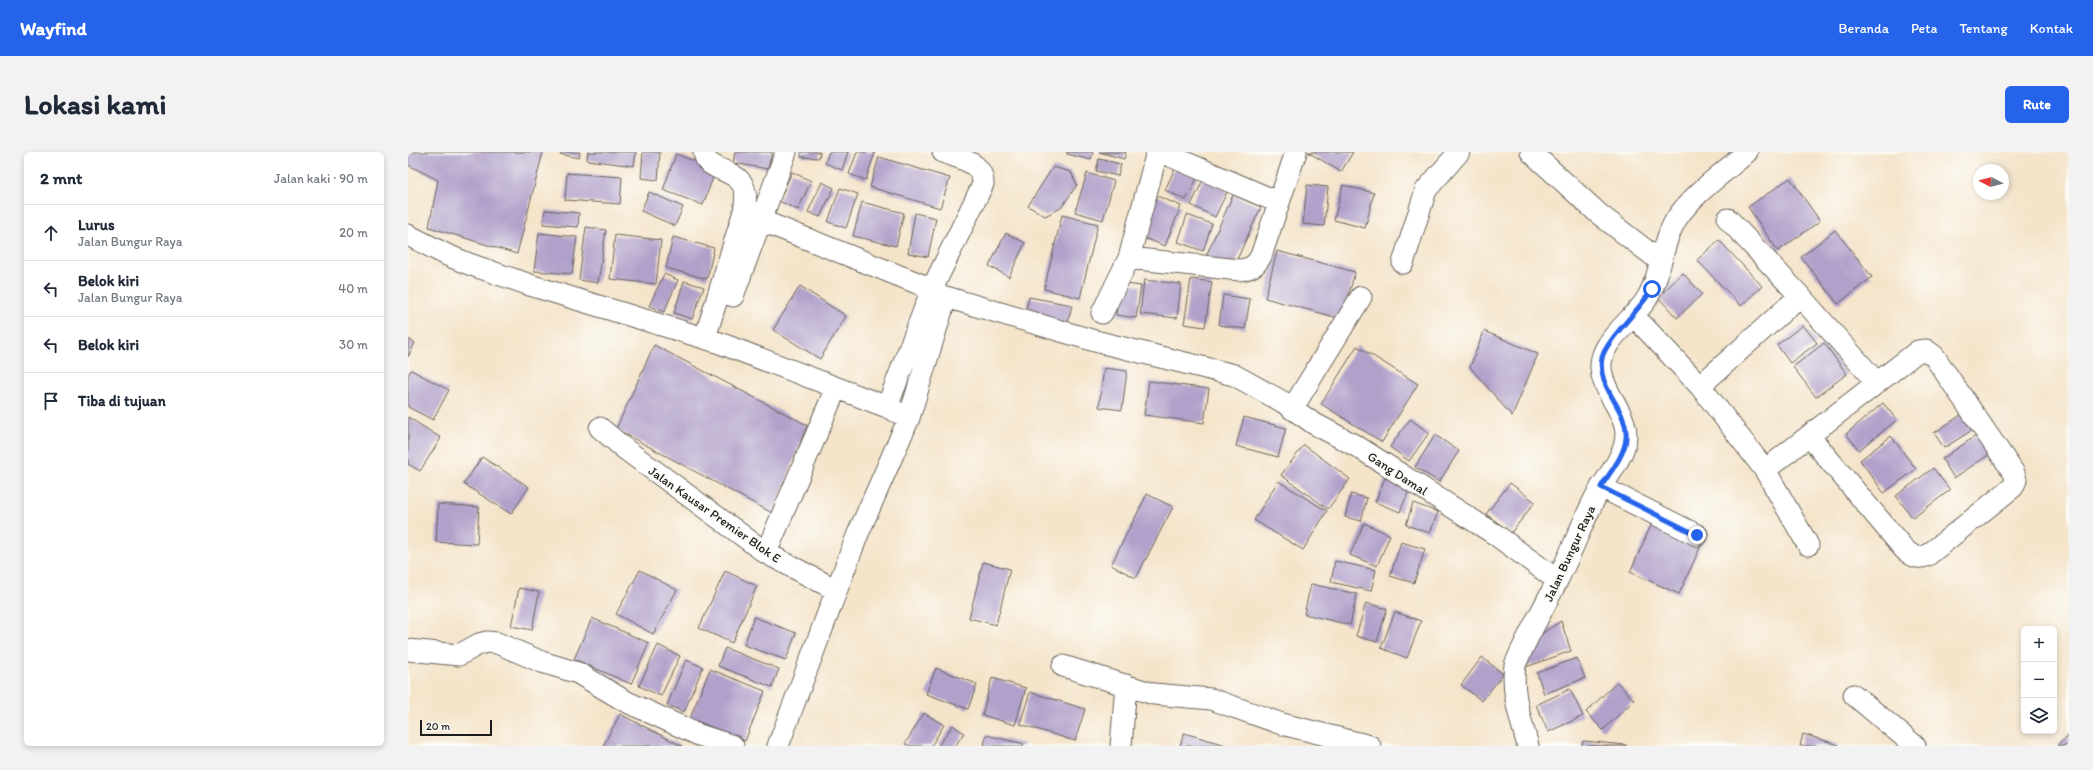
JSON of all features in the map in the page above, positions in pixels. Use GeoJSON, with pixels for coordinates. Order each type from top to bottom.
{"type":"FeatureCollection","features":[{"type":"Feature","properties":{"kind":"street"},"geometry":{"type":"LineString","coordinates":[[704,152],[706,159],[710,163],[738,178],[746,192],[744,211],[711,340]]}},
{"type":"Feature","properties":{"kind":"street"},"geometry":{"type":"LineString","coordinates":[[711,340],[786,152]]}},
{"type":"Feature","properties":{"kind":"street"},"geometry":{"type":"LineString","coordinates":[[887,407],[932,288],[983,184],[980,170],[975,165],[943,152]]}},
{"type":"Feature","properties":{"kind":"street"},"geometry":{"type":"LineString","coordinates":[[1102,313],[1129,258],[1157,152]]}},
{"type":"Feature","properties":{"kind":"street"},"geometry":{"type":"LineString","coordinates":[[1161,152],[1278,202]]}},
{"type":"Feature","properties":{"kind":"street"},"geometry":{"type":"LineString","coordinates":[[1129,258],[1239,270],[1252,268],[1261,256],[1296,152]]}},
{"type":"Feature","properties":{"kind":"street"},"geometry":{"type":"LineString","coordinates":[[1403,263],[1426,190],[1458,152]]}},
{"type":"Feature","properties":{"kind":"street"},"geometry":{"type":"LineString","coordinates":[[1532,152],[1599,214],[1660,261]]}},
{"type":"Feature","properties":{"kind":"street","name":"Jalan Bungur Raya"},"geometry":{"type":"LineString","coordinates":[[1528,746],[1513,680],[1515,665],[1601,487],[1621,454],[1626,438],[1621,414],[1604,382],[1601,369],[1604,350],[1645,301],[1652,289],[1664,245],[1678,218],[1692,200],[1747,152]]}},
{"type":"Feature","properties":{"kind":"street"},"geometry":{"type":"LineString","coordinates":[[1728,219],[1800,296],[1877,383]]}},
{"type":"Feature","properties":{"kind":"street"},"geometry":{"type":"LineString","coordinates":[[760,220],[932,288]]}},
{"type":"Feature","properties":{"kind":"street"},"geometry":{"type":"LineString","coordinates":[[408,236],[447,256],[506,277],[711,340],[887,407],[909,418],[857,536],[778,746]]}},
{"type":"Feature","properties":{"kind":"street"},"geometry":{"type":"LineString","coordinates":[[1700,386],[1800,296]]}},
{"type":"Feature","properties":{"kind":"street"},"geometry":{"type":"LineString","coordinates":[[1292,409],[1361,297]]}},
{"type":"Feature","properties":{"kind":"street","name":"Gang Damal"},"geometry":{"type":"LineString","coordinates":[[909,418],[946,298],[1095,342],[1234,374],[1358,447],[1496,535],[1557,580]]}},
{"type":"Feature","properties":{"kind":"street"},"geometry":{"type":"LineString","coordinates":[[1633,315],[1700,386],[1765,470],[1808,544]]}},
{"type":"Feature","properties":{"kind":"street"},"geometry":{"type":"LineString","coordinates":[[1765,470],[1810,437],[1918,351],[1929,351],[2014,473],[2016,480],[2013,487],[1928,555],[1922,558],[1917,558],[1904,549],[1810,437]]}},
{"type":"Feature","properties":{"kind":"street"},"geometry":{"type":"LineString","coordinates":[[766,554],[836,388]]}},
{"type":"Feature","properties":{"kind":"street","name":"Jalan Kausar Premier Blok E"},"geometry":{"type":"LineString","coordinates":[[600,428],[625,449],[766,554],[836,590]]}},
{"type":"Feature","properties":{"kind":"street"},"geometry":{"type":"LineString","coordinates":[[1601,487],[1697,535]]}},
{"type":"Feature","properties":{"kind":"street"},"geometry":{"type":"LineString","coordinates":[[408,650],[459,655],[479,644],[487,642],[497,643],[542,662],[578,673],[625,701],[700,736],[733,746]]}},
{"type":"Feature","properties":{"kind":"street"},"geometry":{"type":"LineString","coordinates":[[1063,666],[1154,694],[1211,699],[1282,724],[1370,746]]}},
{"type":"Feature","properties":{"kind":"street"},"geometry":{"type":"LineString","coordinates":[[1121,746],[1126,685]]}},
{"type":"Feature","properties":{"kind":"street"},"geometry":{"type":"LineString","coordinates":[[1854,695],[1915,746]]}},
{"type":"Feature","properties":{"kind":"building"},"geometry":{"type":"Polygon","coordinates":[[[408,152],[543,152],[517,254],[429,227],[438,180],[408,165],[408,152]]]}},
{"type":"Feature","properties":{"kind":"building"},"geometry":{"type":"Polygon","coordinates":[[[561,152],[580,152],[579,158],[560,154],[561,152]]]}},
{"type":"Feature","properties":{"kind":"building"},"geometry":{"type":"Polygon","coordinates":[[[588,152],[636,152],[634,166],[587,160],[588,152]]]}},
{"type":"Feature","properties":{"kind":"building"},"geometry":{"type":"Polygon","coordinates":[[[643,152],[660,152],[658,180],[641,178],[643,152]]]}},
{"type":"Feature","properties":{"kind":"building"},"geometry":{"type":"Polygon","coordinates":[[[735,152],[772,152],[768,169],[733,163],[735,152]]]}},
{"type":"Feature","properties":{"kind":"building"},"geometry":{"type":"Polygon","coordinates":[[[801,152],[820,152],[819,158],[801,157],[801,152]]]}},
{"type":"Feature","properties":{"kind":"building"},"geometry":{"type":"Polygon","coordinates":[[[829,152],[848,152],[842,170],[825,163],[829,152]]]}},
{"type":"Feature","properties":{"kind":"building"},"geometry":{"type":"Polygon","coordinates":[[[857,152],[875,152],[866,180],[849,174],[857,152]]]}},
{"type":"Feature","properties":{"kind":"building"},"geometry":{"type":"Polygon","coordinates":[[[1067,152],[1093,152],[1091,160],[1067,154],[1067,152]]]}},
{"type":"Feature","properties":{"kind":"building"},"geometry":{"type":"Polygon","coordinates":[[[1099,152],[1126,152],[1124,159],[1099,152]]]}},
{"type":"Feature","properties":{"kind":"building"},"geometry":{"type":"Polygon","coordinates":[[[1308,152],[1353,152],[1341,172],[1308,152]]]}},
{"type":"Feature","properties":{"kind":"building"},"geometry":{"type":"Polygon","coordinates":[[[676,154],[716,169],[703,205],[663,190],[676,154]]]}},
{"type":"Feature","properties":{"kind":"building"},"geometry":{"type":"Polygon","coordinates":[[[879,157],[950,178],[940,208],[870,187],[879,157]]]}},
{"type":"Feature","properties":{"kind":"building"},"geometry":{"type":"Polygon","coordinates":[[[1099,159],[1121,164],[1118,176],[1096,171],[1099,159]]]}},
{"type":"Feature","properties":{"kind":"building"},"geometry":{"type":"Polygon","coordinates":[[[1176,166],[1198,176],[1186,200],[1165,190],[1176,166]]]}},
{"type":"Feature","properties":{"kind":"building"},"geometry":{"type":"Polygon","coordinates":[[[1053,167],[1071,172],[1077,185],[1061,208],[1045,216],[1028,206],[1053,167]]]}},
{"type":"Feature","properties":{"kind":"building"},"geometry":{"type":"Polygon","coordinates":[[[792,172],[811,181],[798,210],[779,201],[792,172]]]}},
{"type":"Feature","properties":{"kind":"building"},"geometry":{"type":"Polygon","coordinates":[[[567,173],[622,177],[620,204],[565,200],[567,173]]]}},
{"type":"Feature","properties":{"kind":"building"},"geometry":{"type":"Polygon","coordinates":[[[1087,173],[1114,181],[1103,220],[1075,212],[1087,173]]]}},
{"type":"Feature","properties":{"kind":"building"},"geometry":{"type":"Polygon","coordinates":[[[1204,178],[1228,190],[1215,217],[1191,205],[1204,178]]]}},
{"type":"Feature","properties":{"kind":"building"},"geometry":{"type":"Polygon","coordinates":[[[1790,178],[1820,221],[1778,251],[1748,207],[1790,178]]]}},
{"type":"Feature","properties":{"kind":"building"},"geometry":{"type":"Polygon","coordinates":[[[822,182],[834,188],[820,217],[808,212],[822,182]]]}},
{"type":"Feature","properties":{"kind":"building"},"geometry":{"type":"Polygon","coordinates":[[[1307,185],[1328,187],[1324,226],[1303,224],[1307,185]]]}},
{"type":"Feature","properties":{"kind":"building"},"geometry":{"type":"Polygon","coordinates":[[[1343,185],[1374,193],[1365,228],[1334,220],[1343,185]]]}},
{"type":"Feature","properties":{"kind":"building"},"geometry":{"type":"Polygon","coordinates":[[[840,188],[858,194],[846,228],[828,222],[840,188]]]}},
{"type":"Feature","properties":{"kind":"building"},"geometry":{"type":"Polygon","coordinates":[[[649,192],[683,207],[675,226],[641,211],[649,192]]]}},
{"type":"Feature","properties":{"kind":"building"},"geometry":{"type":"Polygon","coordinates":[[[1155,195],[1181,206],[1165,246],[1139,236],[1155,195]]]}},
{"type":"Feature","properties":{"kind":"building"},"geometry":{"type":"Polygon","coordinates":[[[1233,195],[1261,207],[1233,268],[1206,256],[1233,195]]]}},
{"type":"Feature","properties":{"kind":"building"},"geometry":{"type":"Polygon","coordinates":[[[862,202],[904,213],[896,246],[853,236],[862,202]]]}},
{"type":"Feature","properties":{"kind":"building"},"geometry":{"type":"Polygon","coordinates":[[[545,210],[579,213],[578,227],[543,224],[545,210]]]}},
{"type":"Feature","properties":{"kind":"building"},"geometry":{"type":"Polygon","coordinates":[[[915,213],[936,218],[928,257],[908,253],[915,213]]]}},
{"type":"Feature","properties":{"kind":"building"},"geometry":{"type":"Polygon","coordinates":[[[1062,215],[1098,224],[1080,298],[1044,289],[1062,215]]]}},
{"type":"Feature","properties":{"kind":"building"},"geometry":{"type":"Polygon","coordinates":[[[1187,215],[1212,224],[1203,251],[1178,242],[1187,215]]]}},
{"type":"Feature","properties":{"kind":"building"},"geometry":{"type":"Polygon","coordinates":[[[586,227],[606,230],[598,283],[579,280],[586,227]]]}},
{"type":"Feature","properties":{"kind":"building"},"geometry":{"type":"Polygon","coordinates":[[[1835,230],[1872,277],[1838,304],[1801,257],[1835,230]]]}},
{"type":"Feature","properties":{"kind":"building"},"geometry":{"type":"Polygon","coordinates":[[[539,233],[577,237],[572,274],[534,271],[539,233]]]}},
{"type":"Feature","properties":{"kind":"building"},"geometry":{"type":"Polygon","coordinates":[[[1006,233],[1025,243],[1009,277],[989,266],[1006,233]]]}},
{"type":"Feature","properties":{"kind":"building"},"geometry":{"type":"Polygon","coordinates":[[[615,235],[661,240],[656,284],[610,279],[615,235]]]}},
{"type":"Feature","properties":{"kind":"building"},"geometry":{"type":"Polygon","coordinates":[[[673,237],[714,248],[707,279],[666,268],[673,237]]]}},
{"type":"Feature","properties":{"kind":"building"},"geometry":{"type":"Polygon","coordinates":[[[1719,240],[1762,286],[1741,306],[1697,260],[1719,240]]]}},
{"type":"Feature","properties":{"kind":"building"},"geometry":{"type":"Polygon","coordinates":[[[1277,251],[1355,272],[1342,319],[1265,298],[1277,251]]]}},
{"type":"Feature","properties":{"kind":"building"},"geometry":{"type":"Polygon","coordinates":[[[1683,273],[1702,294],[1677,318],[1658,297],[1683,273]]]}},
{"type":"Feature","properties":{"kind":"building"},"geometry":{"type":"Polygon","coordinates":[[[664,274],[678,280],[664,312],[649,306],[664,274]]]}},
{"type":"Feature","properties":{"kind":"building"},"geometry":{"type":"Polygon","coordinates":[[[1191,279],[1212,282],[1205,327],[1184,324],[1191,279]]]}},
{"type":"Feature","properties":{"kind":"building"},"geometry":{"type":"Polygon","coordinates":[[[1144,280],[1181,284],[1177,318],[1140,314],[1144,280]]]}},
{"type":"Feature","properties":{"kind":"building"},"geometry":{"type":"Polygon","coordinates":[[[684,281],[704,287],[692,319],[674,313],[684,281]]]}},
{"type":"Feature","properties":{"kind":"building"},"geometry":{"type":"Polygon","coordinates":[[[1120,283],[1141,286],[1136,318],[1116,315],[1120,283]]]}},
{"type":"Feature","properties":{"kind":"building"},"geometry":{"type":"Polygon","coordinates":[[[800,286],[846,316],[820,359],[773,330],[800,286]]]}},
{"type":"Feature","properties":{"kind":"building"},"geometry":{"type":"Polygon","coordinates":[[[1223,295],[1250,299],[1245,329],[1219,325],[1223,295]]]}},
{"type":"Feature","properties":{"kind":"building"},"geometry":{"type":"Polygon","coordinates":[[[1029,297],[1072,305],[1067,326],[1024,317],[1029,297]]]}},
{"type":"Feature","properties":{"kind":"building"},"geometry":{"type":"Polygon","coordinates":[[[1803,325],[1817,343],[1790,363],[1777,345],[1803,325]]]}},
{"type":"Feature","properties":{"kind":"building"},"geometry":{"type":"Polygon","coordinates":[[[1484,331],[1538,354],[1512,416],[1470,367],[1484,331]]]}},
{"type":"Feature","properties":{"kind":"building"},"geometry":{"type":"Polygon","coordinates":[[[408,339],[415,343],[408,357],[408,339]]]}},
{"type":"Feature","properties":{"kind":"building"},"geometry":{"type":"Polygon","coordinates":[[[1824,343],[1847,374],[1816,397],[1793,367],[1824,343]]]}},
{"type":"Feature","properties":{"kind":"building"},"geometry":{"type":"Polygon","coordinates":[[[654,345],[807,425],[774,514],[616,429],[654,345]]]}},
{"type":"Feature","properties":{"kind":"building"},"geometry":{"type":"Polygon","coordinates":[[[1357,346],[1418,384],[1382,442],[1321,404],[1357,346]]]}},
{"type":"Feature","properties":{"kind":"building"},"geometry":{"type":"Polygon","coordinates":[[[1104,368],[1127,371],[1122,410],[1099,407],[1104,368]]]}},
{"type":"Feature","properties":{"kind":"building"},"geometry":{"type":"Polygon","coordinates":[[[411,370],[449,390],[433,420],[408,407],[408,375],[411,370]]]}},
{"type":"Feature","properties":{"kind":"building"},"geometry":{"type":"Polygon","coordinates":[[[1149,381],[1209,389],[1204,423],[1144,415],[1149,381]]]}},
{"type":"Feature","properties":{"kind":"building"},"geometry":{"type":"Polygon","coordinates":[[[1883,403],[1897,420],[1859,450],[1846,434],[1883,403]]]}},
{"type":"Feature","properties":{"kind":"building"},"geometry":{"type":"Polygon","coordinates":[[[1964,413],[1974,429],[1944,448],[1934,433],[1964,413]]]}},
{"type":"Feature","properties":{"kind":"building"},"geometry":{"type":"Polygon","coordinates":[[[408,417],[441,438],[420,471],[408,464],[408,417]]]}},
{"type":"Feature","properties":{"kind":"building"},"geometry":{"type":"Polygon","coordinates":[[[1244,417],[1286,428],[1278,457],[1236,446],[1244,417]]]}},
{"type":"Feature","properties":{"kind":"building"},"geometry":{"type":"Polygon","coordinates":[[[1410,419],[1429,433],[1409,461],[1390,447],[1410,419]]]}},
{"type":"Feature","properties":{"kind":"building"},"geometry":{"type":"Polygon","coordinates":[[[1980,433],[1993,452],[1954,478],[1942,459],[1980,433]]]}},
{"type":"Feature","properties":{"kind":"building"},"geometry":{"type":"Polygon","coordinates":[[[1435,435],[1459,451],[1439,482],[1415,467],[1435,435]]]}},
{"type":"Feature","properties":{"kind":"building"},"geometry":{"type":"Polygon","coordinates":[[[1891,436],[1916,469],[1884,493],[1860,460],[1891,436]]]}},
{"type":"Feature","properties":{"kind":"building"},"geometry":{"type":"Polygon","coordinates":[[[1304,445],[1350,479],[1328,509],[1281,475],[1304,445]]]}},
{"type":"Feature","properties":{"kind":"building"},"geometry":{"type":"Polygon","coordinates":[[[482,457],[529,487],[511,514],[464,484],[482,457]]]}},
{"type":"Feature","properties":{"kind":"building"},"geometry":{"type":"Polygon","coordinates":[[[1933,468],[1950,490],[1913,518],[1896,496],[1933,468]]]}},
{"type":"Feature","properties":{"kind":"building"},"geometry":{"type":"Polygon","coordinates":[[[1385,478],[1410,488],[1400,512],[1375,502],[1385,478]]]}},
{"type":"Feature","properties":{"kind":"building"},"geometry":{"type":"Polygon","coordinates":[[[1278,481],[1327,511],[1303,550],[1254,520],[1278,481]]]}},
{"type":"Feature","properties":{"kind":"building"},"geometry":{"type":"Polygon","coordinates":[[[1510,483],[1535,502],[1511,533],[1486,514],[1510,483]]]}},
{"type":"Feature","properties":{"kind":"building"},"geometry":{"type":"Polygon","coordinates":[[[1147,494],[1173,507],[1136,578],[1111,565],[1147,494]]]}},
{"type":"Feature","properties":{"kind":"building"},"geometry":{"type":"Polygon","coordinates":[[[1351,494],[1367,498],[1361,521],[1345,517],[1351,494]]]}},
{"type":"Feature","properties":{"kind":"building"},"geometry":{"type":"Polygon","coordinates":[[[1413,503],[1438,512],[1430,533],[1406,525],[1413,503]]]}},
{"type":"Feature","properties":{"kind":"building"},"geometry":{"type":"Polygon","coordinates":[[[438,504],[479,507],[477,544],[436,542],[438,504]]]}},
{"type":"Feature","properties":{"kind":"building"},"geometry":{"type":"Polygon","coordinates":[[[1654,519],[1703,541],[1679,594],[1630,572],[1654,519]]]}},
{"type":"Feature","properties":{"kind":"building"},"geometry":{"type":"Polygon","coordinates":[[[1364,523],[1390,535],[1377,566],[1350,555],[1364,523]]]}},
{"type":"Feature","properties":{"kind":"building"},"geometry":{"type":"Polygon","coordinates":[[[1401,542],[1425,549],[1414,583],[1390,576],[1401,542]]]}},
{"type":"Feature","properties":{"kind":"building"},"geometry":{"type":"Polygon","coordinates":[[[1335,561],[1376,570],[1371,591],[1331,582],[1335,561]]]}},
{"type":"Feature","properties":{"kind":"building"},"geometry":{"type":"Polygon","coordinates":[[[983,562],[1010,569],[996,625],[969,618],[983,562]]]}},
{"type":"Feature","properties":{"kind":"building"},"geometry":{"type":"Polygon","coordinates":[[[640,570],[677,590],[653,634],[616,614],[640,570]]]}},
{"type":"Feature","properties":{"kind":"building"},"geometry":{"type":"Polygon","coordinates":[[[725,571],[757,586],[732,643],[699,628],[725,571]]]}},
{"type":"Feature","properties":{"kind":"building"},"geometry":{"type":"Polygon","coordinates":[[[1311,584],[1357,594],[1350,625],[1304,614],[1311,584]]]}},
{"type":"Feature","properties":{"kind":"building"},"geometry":{"type":"Polygon","coordinates":[[[519,588],[539,592],[532,630],[511,626],[519,588]]]}},
{"type":"Feature","properties":{"kind":"building"},"geometry":{"type":"Polygon","coordinates":[[[1366,603],[1387,609],[1377,642],[1356,636],[1366,603]]]}},
{"type":"Feature","properties":{"kind":"building"},"geometry":{"type":"Polygon","coordinates":[[[1395,612],[1421,621],[1407,658],[1381,648],[1395,612]]]}},
{"type":"Feature","properties":{"kind":"building"},"geometry":{"type":"Polygon","coordinates":[[[754,617],[796,633],[786,660],[744,645],[754,617]]]}},
{"type":"Feature","properties":{"kind":"building"},"geometry":{"type":"Polygon","coordinates":[[[592,618],[649,643],[631,684],[574,659],[592,618]]]}},
{"type":"Feature","properties":{"kind":"building"},"geometry":{"type":"Polygon","coordinates":[[[1561,621],[1571,651],[1526,667],[1540,635],[1561,621]]]}},
{"type":"Feature","properties":{"kind":"building"},"geometry":{"type":"Polygon","coordinates":[[[658,645],[680,656],[661,696],[639,686],[658,645]]]}},
{"type":"Feature","properties":{"kind":"building"},"geometry":{"type":"Polygon","coordinates":[[[725,648],[779,669],[772,687],[718,666],[725,648]]]}},
{"type":"Feature","properties":{"kind":"building"},"geometry":{"type":"Polygon","coordinates":[[[1482,657],[1503,674],[1482,701],[1461,685],[1482,657]]]}},
{"type":"Feature","properties":{"kind":"building"},"geometry":{"type":"Polygon","coordinates":[[[1577,658],[1585,678],[1544,694],[1537,673],[1577,658]]]}},
{"type":"Feature","properties":{"kind":"building"},"geometry":{"type":"Polygon","coordinates":[[[686,660],[703,667],[684,712],[667,705],[686,660]]]}},
{"type":"Feature","properties":{"kind":"building"},"geometry":{"type":"Polygon","coordinates":[[[936,668],[977,684],[968,709],[926,694],[936,668]]]}},
{"type":"Feature","properties":{"kind":"building"},"geometry":{"type":"Polygon","coordinates":[[[710,669],[765,691],[745,741],[690,718],[710,669]]]}},
{"type":"Feature","properties":{"kind":"building"},"geometry":{"type":"Polygon","coordinates":[[[992,678],[1026,688],[1015,725],[982,715],[992,678]]]}},
{"type":"Feature","properties":{"kind":"building"},"geometry":{"type":"Polygon","coordinates":[[[1617,682],[1634,700],[1603,730],[1586,712],[1617,682]]]}},
{"type":"Feature","properties":{"kind":"building"},"geometry":{"type":"Polygon","coordinates":[[[1570,689],[1583,716],[1548,732],[1536,705],[1570,689]]]}},
{"type":"Feature","properties":{"kind":"building"},"geometry":{"type":"Polygon","coordinates":[[[1030,692],[1085,709],[1075,741],[1020,724],[1030,692]]]}},
{"type":"Feature","properties":{"kind":"building"},"geometry":{"type":"Polygon","coordinates":[[[924,713],[944,725],[931,746],[910,746],[905,744],[924,713]]]}},
{"type":"Feature","properties":{"kind":"building"},"geometry":{"type":"Polygon","coordinates":[[[620,714],[682,746],[603,746],[620,714]]]}},
{"type":"Feature","properties":{"kind":"building"},"geometry":{"type":"Polygon","coordinates":[[[953,725],[964,733],[955,746],[938,746],[953,725]]]}},
{"type":"Feature","properties":{"kind":"building"},"geometry":{"type":"Polygon","coordinates":[[[1184,733],[1229,746],[1180,746],[1184,733]]]}},
{"type":"Feature","properties":{"kind":"building"},"geometry":{"type":"Polygon","coordinates":[[[1803,734],[1839,745],[1800,746],[1803,734]]]}},
{"type":"Feature","properties":{"kind":"building"},"geometry":{"type":"Polygon","coordinates":[[[986,735],[1024,744],[1023,746],[984,746],[986,735]]]}},
{"type":"Feature","properties":{"kind":"building"},"geometry":{"type":"Polygon","coordinates":[[[2069,735],[2069,746],[2057,746],[2069,735]]]}},
{"type":"Feature","properties":{"kind":"building"},"geometry":{"type":"Polygon","coordinates":[[[1583,741],[1626,745],[1626,746],[1582,746],[1583,741]]]}},
{"type":"Feature","properties":{"kind":"route"},"geometry":{"type":"LineString","coordinates":[[1652,289],[1645,301],[1604,350],[1601,369],[1606,386],[1621,414],[1625,427],[1626,438],[1621,454],[1601,487],[1697,535]]}}]}
